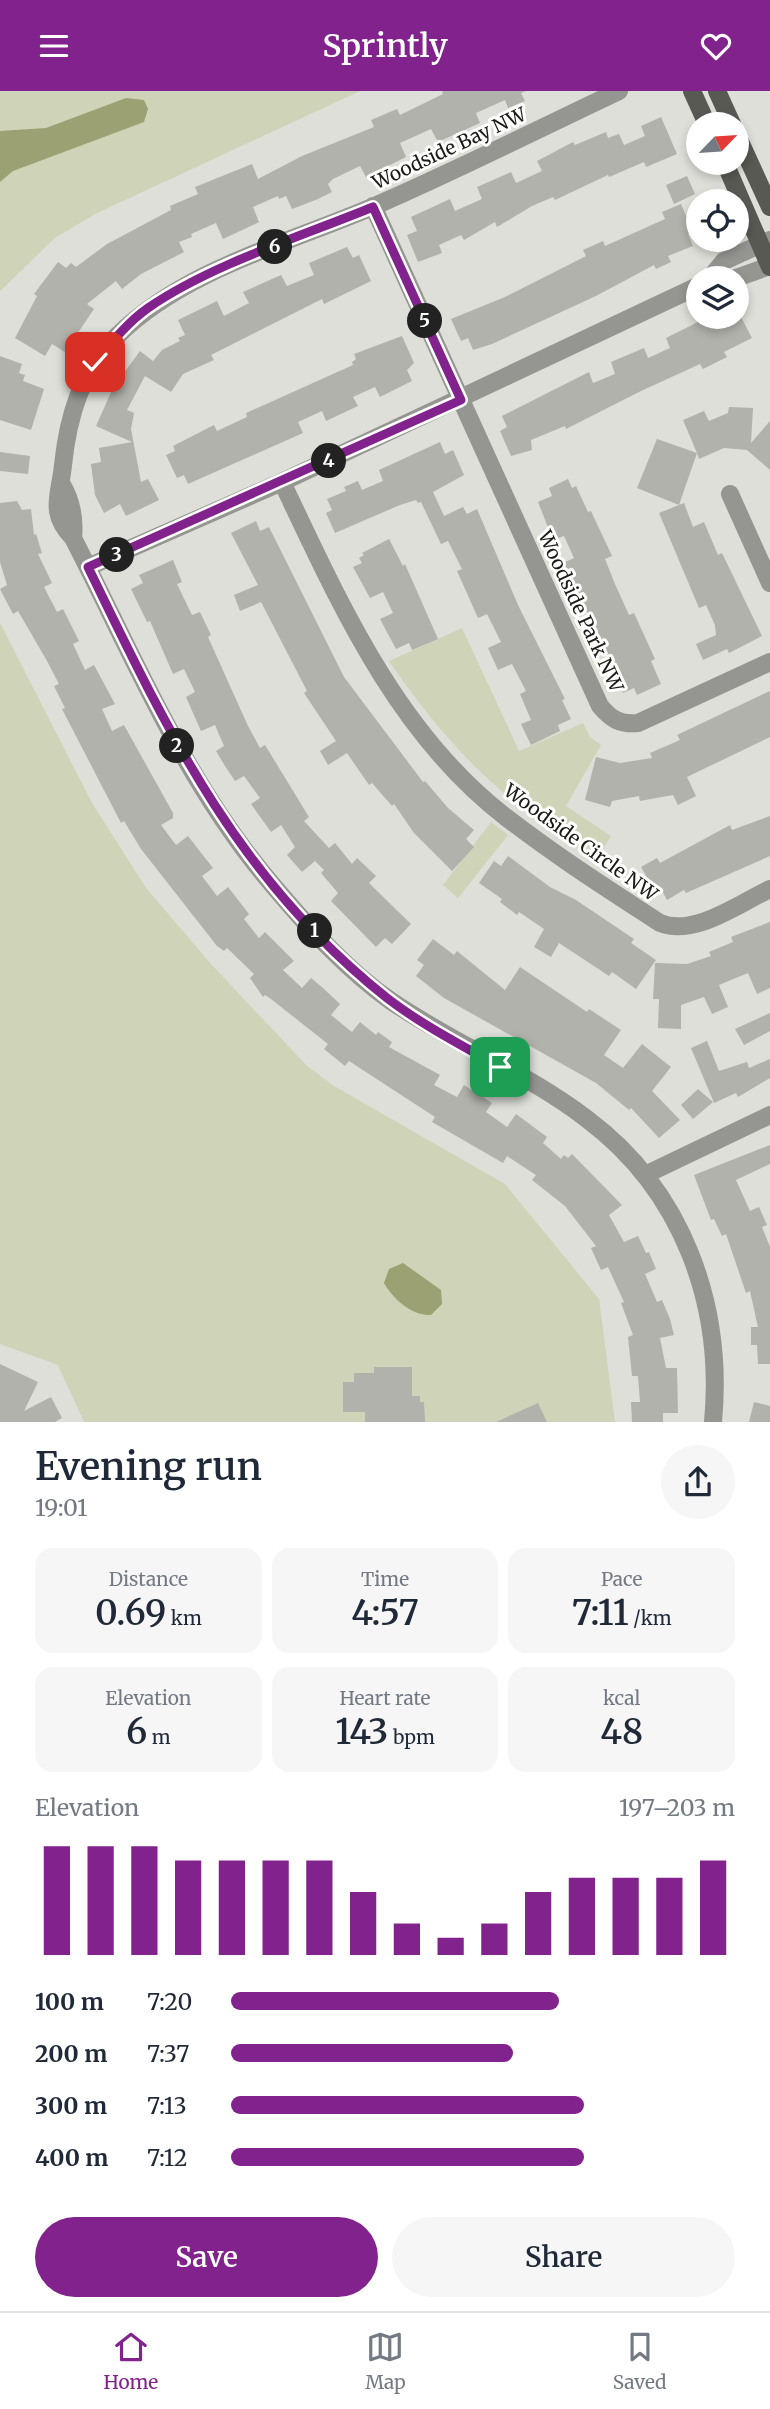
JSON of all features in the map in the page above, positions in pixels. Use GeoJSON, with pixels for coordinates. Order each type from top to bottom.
{"type":"FeatureCollection","features":[{"type":"Feature","properties":{"kind":"main road"},"geometry":{"type":"LineString","coordinates":[[692,91],[702,112]]}},
{"type":"Feature","properties":{"kind":"main road"},"geometry":{"type":"LineString","coordinates":[[717,91],[727,112]]}},
{"type":"Feature","properties":{"kind":"main road"},"geometry":{"type":"LineString","coordinates":[[749,161],[770,207]]}},
{"type":"Feature","properties":{"kind":"main road"},"geometry":{"type":"LineString","coordinates":[[731,175],[766,242],[770,266]]}},
{"type":"Feature","properties":{"kind":"street","name":"Woodside Bay NW"},"geometry":{"type":"LineString","coordinates":[[88,567],[73,538],[75,522],[69,497],[61,483],[67,428],[78,392],[95,362],[115,338],[146,309],[203,278],[373,207],[619,91]]}},
{"type":"Feature","properties":{"kind":"street"},"geometry":{"type":"LineString","coordinates":[[373,207],[461,400]]}},
{"type":"Feature","properties":{"kind":"street"},"geometry":{"type":"LineString","coordinates":[[720,266],[724,261],[766,242]]}},
{"type":"Feature","properties":{"kind":"street"},"geometry":{"type":"LineString","coordinates":[[749,273],[770,266]]}},
{"type":"Feature","properties":{"kind":"street"},"geometry":{"type":"LineString","coordinates":[[686,292],[461,400],[88,567],[190,769],[233,835],[276,889],[340,957],[388,999],[586,1118],[647,1174],[695,1263],[706,1303],[717,1381],[713,1422]]}},
{"type":"Feature","properties":{"kind":"street","name":"Woodside Park NW"},"geometry":{"type":"LineString","coordinates":[[461,400],[600,706],[609,716],[618,723],[638,723],[770,662]]}},
{"type":"Feature","properties":{"kind":"street","name":"Woodside Circle NW"},"geometry":{"type":"LineString","coordinates":[[282,482],[340,604],[390,689],[422,734],[461,777],[506,818],[665,926],[689,927],[770,889]]}},
{"type":"Feature","properties":{"kind":"street"},"geometry":{"type":"LineString","coordinates":[[730,494],[770,583]]}},
{"type":"Feature","properties":{"kind":"street"},"geometry":{"type":"LineString","coordinates":[[647,1174],[770,1115]]}},
{"type":"Feature","properties":{"kind":"shaded area"},"geometry":{"type":"Polygon","coordinates":[[[0,91],[360,91],[95,214],[55,238],[0,291],[0,91]]]}},
{"type":"Feature","properties":{"kind":"shaded area"},"geometry":{"type":"Polygon","coordinates":[[[126,98],[144,100],[148,109],[144,122],[13,171],[0,182],[0,131],[46,128],[126,98]]]}},
{"type":"Feature","properties":{"kind":"shaded area"},"geometry":{"type":"Polygon","coordinates":[[[0,623],[92,803],[146,888],[211,964],[307,1066],[334,1086],[505,1184],[599,1299],[615,1422],[84,1422],[58,1365],[0,1344],[0,623]]]}},
{"type":"Feature","properties":{"kind":"shaded area"},"geometry":{"type":"Polygon","coordinates":[[[462,628],[519,751],[583,723],[590,737],[601,745],[566,806],[611,836],[596,860],[534,817],[481,773],[435,722],[389,661],[462,628]]]}},
{"type":"Feature","properties":{"kind":"shaded area"},"geometry":{"type":"Polygon","coordinates":[[[491,822],[508,835],[458,898],[443,885],[491,822]]]}},
{"type":"Feature","properties":{"kind":"shaded area"},"geometry":{"type":"Polygon","coordinates":[[[403,1263],[441,1290],[442,1304],[431,1315],[410,1310],[392,1295],[384,1283],[389,1269],[403,1263]]]}},
{"type":"Feature","properties":{"kind":"building"},"geometry":{"type":"Polygon","coordinates":[[[442,91],[526,91],[521,93],[525,101],[508,108],[505,100],[476,113],[480,123],[438,142],[431,129],[400,143],[406,157],[366,177],[360,166],[333,179],[328,184],[332,192],[318,199],[292,209],[286,196],[279,199],[278,196],[253,207],[259,222],[223,239],[216,223],[191,234],[192,237],[179,242],[184,252],[141,274],[122,289],[116,281],[87,304],[94,309],[65,352],[52,344],[45,356],[15,338],[37,296],[34,294],[58,262],[66,268],[71,263],[76,267],[107,244],[171,210],[170,206],[198,194],[195,187],[252,164],[258,179],[302,156],[374,127],[371,120],[397,109],[400,115],[443,94],[442,91]]]}},
{"type":"Feature","properties":{"kind":"building"},"geometry":{"type":"Polygon","coordinates":[[[661,117],[677,154],[646,167],[644,162],[609,177],[608,175],[555,200],[553,197],[497,227],[495,222],[464,240],[461,235],[439,245],[442,253],[418,262],[407,235],[417,231],[411,217],[450,199],[455,211],[482,199],[477,187],[511,172],[516,183],[542,171],[537,161],[573,142],[575,145],[606,132],[608,138],[619,134],[624,145],[645,136],[641,126],[661,117]]]}},
{"type":"Feature","properties":{"kind":"building"},"geometry":{"type":"Polygon","coordinates":[[[687,176],[693,189],[686,189],[686,198],[674,204],[666,185],[687,176]]]}},
{"type":"Feature","properties":{"kind":"building"},"geometry":{"type":"Polygon","coordinates":[[[681,204],[686,216],[686,249],[668,256],[671,262],[656,269],[654,265],[596,296],[492,344],[473,350],[468,338],[461,341],[451,319],[505,297],[586,256],[583,250],[603,241],[605,246],[665,219],[662,212],[681,204]]]}},
{"type":"Feature","properties":{"kind":"building"},"geometry":{"type":"Polygon","coordinates":[[[347,247],[353,258],[359,255],[371,281],[324,304],[322,299],[211,355],[214,360],[183,374],[171,392],[145,376],[127,410],[134,413],[131,429],[141,482],[148,479],[159,500],[126,516],[120,504],[104,513],[95,495],[91,464],[101,462],[99,448],[132,442],[96,426],[113,388],[140,351],[153,361],[162,350],[180,341],[178,338],[185,335],[178,320],[217,301],[224,316],[249,303],[243,292],[281,275],[287,286],[314,275],[309,263],[347,247]]]}},
{"type":"Feature","properties":{"kind":"building"},"geometry":{"type":"Polygon","coordinates":[[[686,328],[747,329],[752,338],[724,352],[727,357],[703,369],[700,364],[566,429],[565,426],[531,440],[532,450],[511,456],[500,431],[507,427],[502,416],[589,372],[593,383],[615,374],[611,362],[644,348],[648,358],[670,348],[666,338],[686,328]]]}},
{"type":"Feature","properties":{"kind":"building"},"geometry":{"type":"Polygon","coordinates":[[[402,336],[414,363],[407,370],[412,381],[380,397],[375,387],[353,397],[358,406],[326,421],[322,411],[298,422],[303,433],[188,484],[184,475],[177,478],[166,455],[175,451],[173,446],[214,425],[217,431],[247,417],[246,413],[353,365],[352,362],[356,359],[354,354],[402,336]]]}},
{"type":"Feature","properties":{"kind":"building"},"geometry":{"type":"Polygon","coordinates":[[[0,356],[22,364],[19,373],[25,375],[23,381],[44,389],[31,430],[0,420],[0,356]]]}},
{"type":"Feature","properties":{"kind":"building"},"geometry":{"type":"Polygon","coordinates":[[[729,407],[753,408],[751,443],[770,421],[770,470],[747,450],[724,448],[699,459],[683,420],[704,411],[709,421],[728,413],[729,407]]]}},
{"type":"Feature","properties":{"kind":"building"},"geometry":{"type":"Polygon","coordinates":[[[657,439],[697,453],[679,505],[637,488],[657,439]]]}},
{"type":"Feature","properties":{"kind":"building"},"geometry":{"type":"Polygon","coordinates":[[[440,442],[445,454],[453,450],[464,475],[433,492],[444,516],[463,507],[467,514],[477,509],[518,605],[565,699],[562,700],[571,719],[558,725],[560,731],[531,745],[521,724],[531,720],[520,694],[526,691],[512,664],[498,670],[488,648],[501,642],[487,614],[478,618],[457,571],[462,569],[448,541],[441,544],[421,502],[416,500],[400,505],[335,533],[326,513],[332,510],[327,499],[346,491],[344,487],[358,481],[362,490],[383,481],[379,470],[440,442]]]}},
{"type":"Feature","properties":{"kind":"building"},"geometry":{"type":"Polygon","coordinates":[[[0,452],[30,456],[28,474],[0,471],[0,452]]]}},
{"type":"Feature","properties":{"kind":"building"},"geometry":{"type":"Polygon","coordinates":[[[568,479],[572,488],[576,486],[588,512],[591,511],[612,556],[605,559],[615,584],[629,615],[634,613],[655,659],[651,661],[661,684],[637,695],[634,688],[623,693],[615,678],[608,663],[611,662],[563,563],[574,558],[564,536],[553,540],[538,502],[552,496],[549,488],[568,479]]]}},
{"type":"Feature","properties":{"kind":"building"},"geometry":{"type":"Polygon","coordinates":[[[17,501],[22,510],[31,509],[34,535],[36,534],[42,553],[38,554],[52,583],[44,587],[57,612],[63,609],[79,641],[73,644],[85,670],[94,665],[115,704],[102,709],[112,731],[124,725],[173,813],[173,818],[161,825],[176,845],[188,836],[213,868],[202,876],[217,896],[228,887],[249,914],[244,919],[259,938],[265,932],[294,961],[283,970],[302,988],[311,978],[323,988],[340,1004],[331,1015],[352,1032],[360,1022],[376,1035],[378,1032],[392,1042],[389,1047],[440,1075],[434,1085],[457,1097],[464,1085],[492,1103],[486,1112],[507,1127],[516,1114],[547,1137],[543,1143],[561,1159],[564,1155],[568,1158],[572,1154],[622,1205],[609,1215],[624,1242],[638,1236],[646,1253],[649,1252],[656,1269],[645,1274],[657,1302],[662,1300],[670,1319],[674,1335],[660,1338],[666,1368],[677,1368],[678,1413],[663,1413],[663,1422],[632,1422],[631,1402],[640,1402],[638,1376],[632,1376],[628,1337],[633,1335],[621,1303],[624,1302],[608,1267],[601,1270],[591,1248],[596,1246],[565,1206],[532,1180],[536,1175],[507,1156],[503,1163],[432,1122],[435,1117],[349,1061],[345,1066],[324,1049],[328,1044],[271,999],[265,995],[263,997],[250,978],[254,974],[227,948],[224,951],[217,946],[141,849],[124,821],[121,823],[62,709],[65,708],[54,686],[59,684],[18,611],[13,614],[0,589],[7,585],[0,562],[0,503],[17,501]]]}},
{"type":"Feature","properties":{"kind":"building"},"geometry":{"type":"Polygon","coordinates":[[[684,503],[693,527],[704,522],[718,555],[722,553],[762,636],[729,653],[727,649],[703,660],[696,644],[716,635],[715,625],[706,605],[699,608],[659,513],[684,503]]]}},
{"type":"Feature","properties":{"kind":"building"},"geometry":{"type":"Polygon","coordinates":[[[256,521],[260,531],[269,527],[344,677],[423,782],[474,830],[466,839],[474,847],[452,871],[414,833],[394,804],[392,806],[372,783],[369,785],[347,753],[328,765],[320,751],[336,741],[304,693],[307,691],[261,602],[240,611],[234,595],[258,585],[231,533],[256,521]]]}},
{"type":"Feature","properties":{"kind":"building"},"geometry":{"type":"Polygon","coordinates":[[[389,539],[403,566],[405,564],[438,639],[412,650],[409,643],[396,649],[380,619],[393,613],[383,592],[370,598],[353,567],[362,563],[359,558],[364,555],[362,553],[389,539]]]}},
{"type":"Feature","properties":{"kind":"building"},"geometry":{"type":"Polygon","coordinates":[[[173,560],[182,582],[177,584],[192,615],[200,612],[211,635],[208,637],[248,726],[260,748],[265,745],[309,817],[304,821],[329,848],[335,843],[352,864],[357,858],[376,876],[369,883],[411,924],[392,944],[385,938],[376,947],[331,901],[338,893],[321,873],[324,870],[315,861],[302,872],[287,855],[295,847],[281,825],[271,832],[251,804],[260,798],[244,776],[235,781],[216,751],[224,746],[215,725],[201,731],[186,697],[195,692],[184,669],[173,674],[150,621],[147,622],[131,589],[143,583],[139,575],[173,560]]]}},
{"type":"Feature","properties":{"kind":"building"},"geometry":{"type":"Polygon","coordinates":[[[770,691],[770,737],[687,777],[696,796],[678,805],[673,795],[640,801],[639,796],[612,801],[610,807],[585,800],[596,757],[620,763],[652,758],[650,753],[680,740],[677,735],[770,691]]]}},
{"type":"Feature","properties":{"kind":"building"},"geometry":{"type":"Polygon","coordinates":[[[770,816],[770,856],[686,893],[684,890],[667,900],[660,887],[654,890],[641,867],[657,858],[660,863],[730,825],[732,830],[770,816]]]}},
{"type":"Feature","properties":{"kind":"building"},"geometry":{"type":"Polygon","coordinates":[[[508,856],[550,887],[576,900],[634,939],[631,943],[656,960],[636,989],[612,972],[609,976],[559,943],[551,957],[534,947],[544,929],[519,912],[517,915],[500,902],[502,899],[479,883],[494,861],[501,866],[508,856]]]}},
{"type":"Feature","properties":{"kind":"building"},"geometry":{"type":"Polygon","coordinates":[[[770,922],[770,988],[757,994],[748,973],[719,985],[728,1007],[712,1014],[704,997],[681,1005],[681,1029],[658,1028],[659,999],[653,999],[655,963],[687,964],[711,956],[709,952],[733,942],[731,937],[770,922]]]}},
{"type":"Feature","properties":{"kind":"building"},"geometry":{"type":"Polygon","coordinates":[[[433,939],[454,955],[457,951],[505,990],[520,967],[587,1012],[589,1009],[621,1030],[604,1055],[623,1068],[642,1044],[671,1067],[652,1091],[680,1120],[659,1138],[631,1108],[629,1110],[596,1083],[444,998],[416,976],[424,965],[417,960],[433,939]]]}},
{"type":"Feature","properties":{"kind":"building"},"geometry":{"type":"Polygon","coordinates":[[[770,1013],[770,1031],[744,1045],[735,1029],[770,1013]]]}},
{"type":"Feature","properties":{"kind":"building"},"geometry":{"type":"Polygon","coordinates":[[[707,1041],[719,1071],[747,1062],[749,1068],[770,1059],[770,1078],[738,1097],[736,1093],[714,1103],[691,1048],[707,1041]]]}},
{"type":"Feature","properties":{"kind":"building"},"geometry":{"type":"Polygon","coordinates":[[[698,1089],[713,1102],[693,1119],[681,1105],[698,1089]]]}},
{"type":"Feature","properties":{"kind":"building"},"geometry":{"type":"Polygon","coordinates":[[[770,1145],[770,1164],[736,1180],[750,1211],[759,1207],[767,1225],[762,1227],[770,1247],[770,1364],[758,1364],[757,1345],[751,1345],[751,1327],[758,1327],[750,1291],[746,1293],[726,1234],[722,1236],[714,1219],[711,1220],[694,1175],[770,1145]]]}},
{"type":"Feature","properties":{"kind":"building"},"geometry":{"type":"Polygon","coordinates":[[[0,1364],[38,1382],[24,1411],[51,1397],[62,1418],[55,1422],[0,1422],[0,1364]]]}},
{"type":"Feature","properties":{"kind":"building"},"geometry":{"type":"Polygon","coordinates":[[[374,1367],[412,1367],[412,1396],[420,1396],[420,1402],[424,1402],[425,1422],[365,1422],[365,1412],[343,1412],[343,1382],[354,1382],[354,1373],[374,1373],[374,1367]]]}},
{"type":"Feature","properties":{"kind":"building"},"geometry":{"type":"Polygon","coordinates":[[[754,1402],[770,1406],[770,1422],[749,1422],[754,1402]]]}},
{"type":"Feature","properties":{"kind":"building"},"geometry":{"type":"Polygon","coordinates":[[[538,1403],[547,1422],[496,1422],[538,1403]]]}},
{"type":"Feature","properties":{"kind":"route"},"geometry":{"type":"LineString","coordinates":[[95,362],[115,338],[146,309],[180,289],[373,207],[461,400],[88,567],[190,769],[233,835],[276,889],[340,957],[388,999],[446,1037],[500,1067]]}}]}
